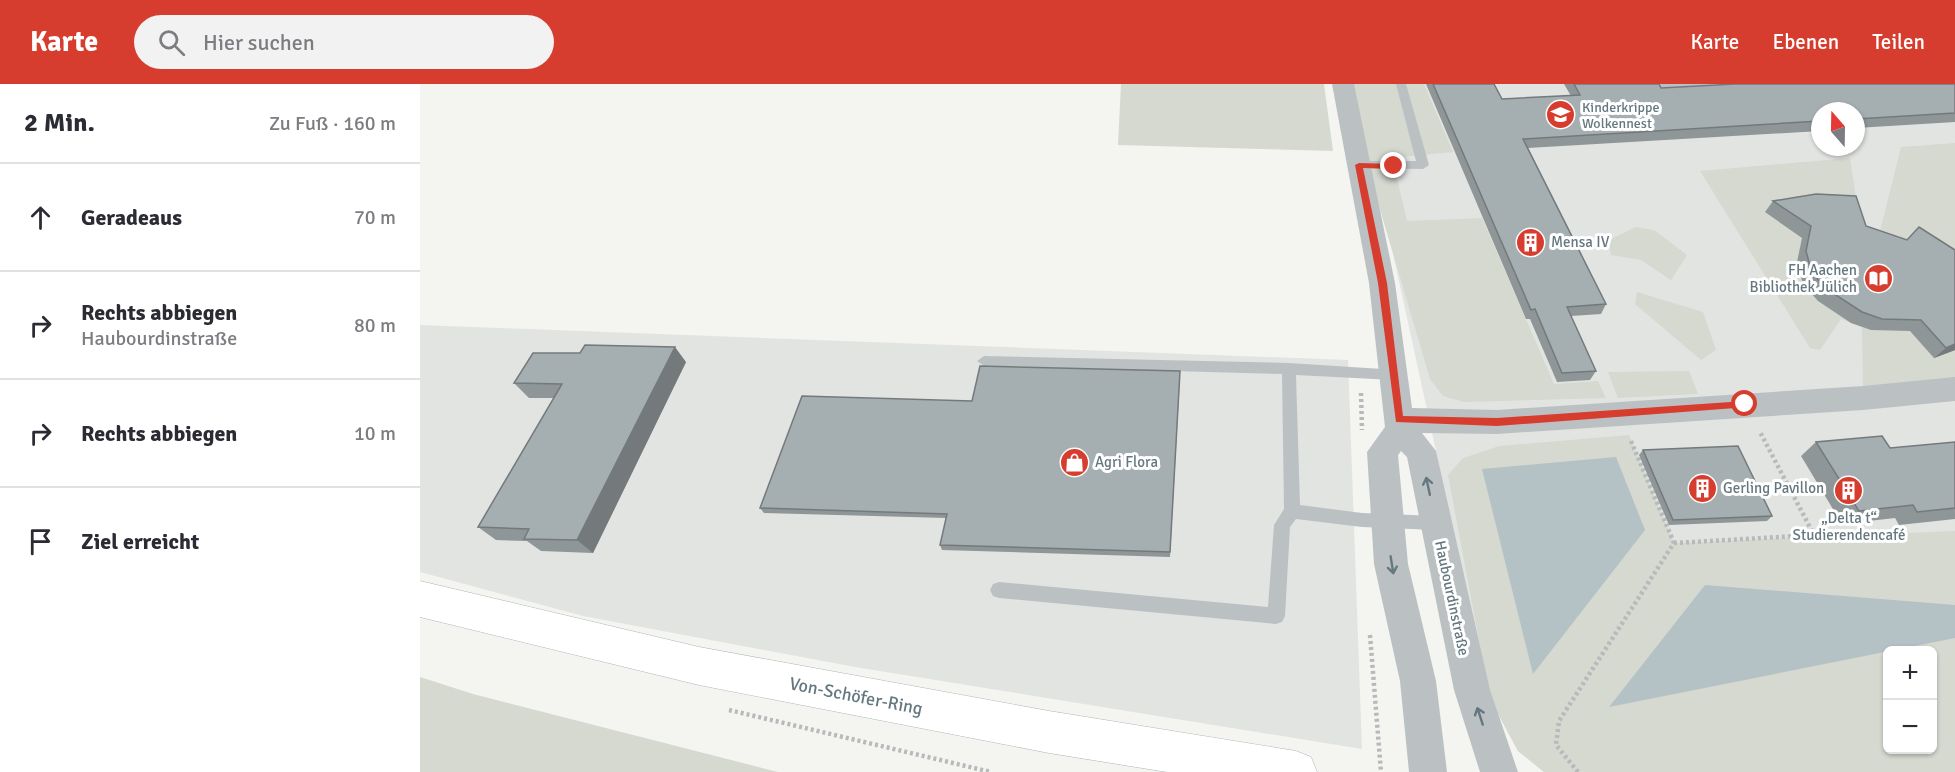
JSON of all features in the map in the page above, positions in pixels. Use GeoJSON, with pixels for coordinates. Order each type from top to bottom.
{"type":"FeatureCollection","features":[{"type":"Feature","properties":{"kind":"main road","name":"Von-Schöfer-Ring"},"geometry":{"type":"LineString","coordinates":[[420,599],[722,670],[1049,732],[1296,772]]}},
{"type":"Feature","properties":{"kind":"street"},"geometry":{"type":"LineString","coordinates":[[1343,84],[1382,283],[1400,425],[1382,452],[1386,522],[1403,622],[1419,681],[1428,772]]}},
{"type":"Feature","properties":{"kind":"street"},"geometry":{"type":"LineString","coordinates":[[1400,425],[1497,422],[1619,412],[1863,398],[1955,389]]}},
{"type":"Feature","properties":{"kind":"street","name":"Haubourdinstraße"},"geometry":{"type":"LineString","coordinates":[[1400,425],[1421,451],[1472,690],[1499,772]]}},
{"type":"Feature","properties":{"kind":"lane"},"geometry":{"type":"LineString","coordinates":[[1359,165],[1423,165],[1401,84]]}},
{"type":"Feature","properties":{"kind":"lane"},"geometry":{"type":"LineString","coordinates":[[1661,84],[1664,88],[1725,84]]}},
{"type":"Feature","properties":{"kind":"lane"},"geometry":{"type":"LineString","coordinates":[[984,362],[1289,369],[1393,374]]}},
{"type":"Feature","properties":{"kind":"lane"},"geometry":{"type":"LineString","coordinates":[[999,590],[1276,616],[1282,525],[1292,511],[1289,369]]}},
{"type":"Feature","properties":{"kind":"lane"},"geometry":{"type":"LineString","coordinates":[[1292,511],[1386,522],[1436,523]]}},
{"type":"Feature","properties":{"kind":"path"},"geometry":{"type":"LineString","coordinates":[[1361,373],[1362,441]]}},
{"type":"Feature","properties":{"kind":"path"},"geometry":{"type":"LineString","coordinates":[[1674,543],[1814,535],[1745,404]]}},
{"type":"Feature","properties":{"kind":"path"},"geometry":{"type":"LineString","coordinates":[[1619,412],[1674,543]]}},
{"type":"Feature","properties":{"kind":"path"},"geometry":{"type":"LineString","coordinates":[[1578,772],[1571,761],[1558,752],[1553,736],[1559,721],[1674,543]]}},
{"type":"Feature","properties":{"kind":"path"},"geometry":{"type":"LineString","coordinates":[[1370,629],[1382,772]]}},
{"type":"Feature","properties":{"kind":"shaded area"},"geometry":{"type":"Polygon","coordinates":[[[1121,84],[1324,84],[1333,151],[1118,145],[1121,84]]]}},
{"type":"Feature","properties":{"kind":"shaded area"},"geometry":{"type":"Polygon","coordinates":[[[1343,84],[1424,84],[1453,152],[1392,158],[1407,221],[1482,218],[1554,384],[1598,381],[1606,398],[1464,402],[1443,396],[1430,379],[1343,84]]]}},
{"type":"Feature","properties":{"kind":"shaded area"},"geometry":{"type":"Polygon","coordinates":[[[1356,84],[1955,84],[1955,772],[1544,772],[1518,751],[1490,699],[1356,84]]]}},
{"type":"Feature","properties":{"kind":"shaded area"},"geometry":{"type":"Polygon","coordinates":[[[1955,143],[1955,382],[1863,386],[1862,327],[1841,319],[1820,350],[1810,348],[1700,171],[1850,158],[1862,239],[1877,243],[1901,147],[1955,143]]]}},
{"type":"Feature","properties":{"kind":"shaded area"},"geometry":{"type":"Polygon","coordinates":[[[1636,227],[1654,230],[1687,255],[1671,280],[1641,260],[1611,255],[1609,240],[1636,227]]]}},
{"type":"Feature","properties":{"kind":"shaded area"},"geometry":{"type":"Polygon","coordinates":[[[1637,292],[1703,312],[1716,350],[1701,360],[1635,304],[1637,292]]]}},
{"type":"Feature","properties":{"kind":"shaded area"},"geometry":{"type":"Polygon","coordinates":[[[420,325],[1348,360],[1362,749],[855,667],[583,616],[420,572],[420,325]]]}},
{"type":"Feature","properties":{"kind":"shaded area"},"geometry":{"type":"Polygon","coordinates":[[[1689,371],[1698,394],[1618,398],[1608,372],[1689,371]]]}},
{"type":"Feature","properties":{"kind":"shaded area"},"geometry":{"type":"Polygon","coordinates":[[[1629,435],[1674,543],[1955,531],[1955,772],[1544,772],[1518,751],[1490,699],[1448,475],[1463,458],[1499,446],[1629,435]]]}},
{"type":"Feature","properties":{"kind":"shaded area"},"geometry":{"type":"Polygon","coordinates":[[[1616,457],[1645,530],[1533,674],[1482,469],[1616,457]]]}},
{"type":"Feature","properties":{"kind":"shaded area"},"geometry":{"type":"Polygon","coordinates":[[[1705,585],[1955,605],[1955,638],[1915,646],[1883,646],[1883,652],[1609,707],[1705,585]]]}},
{"type":"Feature","properties":{"kind":"shaded area"},"geometry":{"type":"Polygon","coordinates":[[[420,677],[473,694],[778,772],[420,772],[420,677]]]}},
{"type":"Feature","properties":{"kind":"building"},"geometry":{"type":"Polygon","coordinates":[[[1433,84],[1494,84],[1502,99],[1580,95],[1574,84],[1659,84],[1661,88],[1735,84],[1955,84],[1955,113],[1865,118],[1865,102],[1811,102],[1811,122],[1523,139],[1606,304],[1567,307],[1596,371],[1562,373],[1535,309],[1531,310],[1433,84]]]}},
{"type":"Feature","properties":{"kind":"building","name":"FH Aachen Bibliothek Jülich"},"geometry":{"type":"Polygon","coordinates":[[[1816,194],[1856,196],[1866,226],[1907,240],[1919,227],[1955,250],[1955,344],[1946,348],[1921,320],[1882,319],[1862,312],[1828,290],[1812,273],[1806,251],[1811,226],[1773,201],[1816,194]]]}},
{"type":"Feature","properties":{"kind":"building"},"geometry":{"type":"Polygon","coordinates":[[[585,345],[675,347],[577,540],[524,539],[529,529],[478,527],[562,384],[514,383],[533,353],[580,353],[585,345]]]}},
{"type":"Feature","properties":{"kind":"building"},"geometry":{"type":"Polygon","coordinates":[[[980,366],[1180,371],[1170,552],[940,545],[947,514],[760,508],[802,396],[972,401],[980,366]]]}},
{"type":"Feature","properties":{"kind":"building"},"geometry":{"type":"Polygon","coordinates":[[[1882,436],[1890,448],[1955,442],[1955,508],[1917,512],[1913,505],[1859,511],[1816,442],[1882,436]]]}},
{"type":"Feature","properties":{"kind":"building","name":"Gerling Pavillon"},"geometry":{"type":"Polygon","coordinates":[[[1738,446],[1772,516],[1673,520],[1643,450],[1738,446]]]}},
{"type":"Feature","properties":{"kind":"place","name":"Kinderkrippe Wolkennest"},"geometry":{"type":"Point","coordinates":[1561,115]}},
{"type":"Feature","properties":{"kind":"place","name":"Mensa IV"},"geometry":{"type":"Point","coordinates":[1530,242]}},
{"type":"Feature","properties":{"kind":"place","name":"FH Aachen Bibliothek Jülich"},"geometry":{"type":"Point","coordinates":[1878,279]}},
{"type":"Feature","properties":{"kind":"place","name":"Agri Flora"},"geometry":{"type":"Point","coordinates":[1074,462]}},
{"type":"Feature","properties":{"kind":"place","name":"Gerling Pavillon"},"geometry":{"type":"Point","coordinates":[1702,488]}},
{"type":"Feature","properties":{"kind":"place","name":"„Delta t“ Studierendencafé"},"geometry":{"type":"Point","coordinates":[1849,491]}},
{"type":"Feature","properties":{"kind":"route"},"geometry":{"type":"LineString","coordinates":[[1394,166],[1359,165],[1382,283],[1399,420],[1497,422],[1745,404]]}}]}
